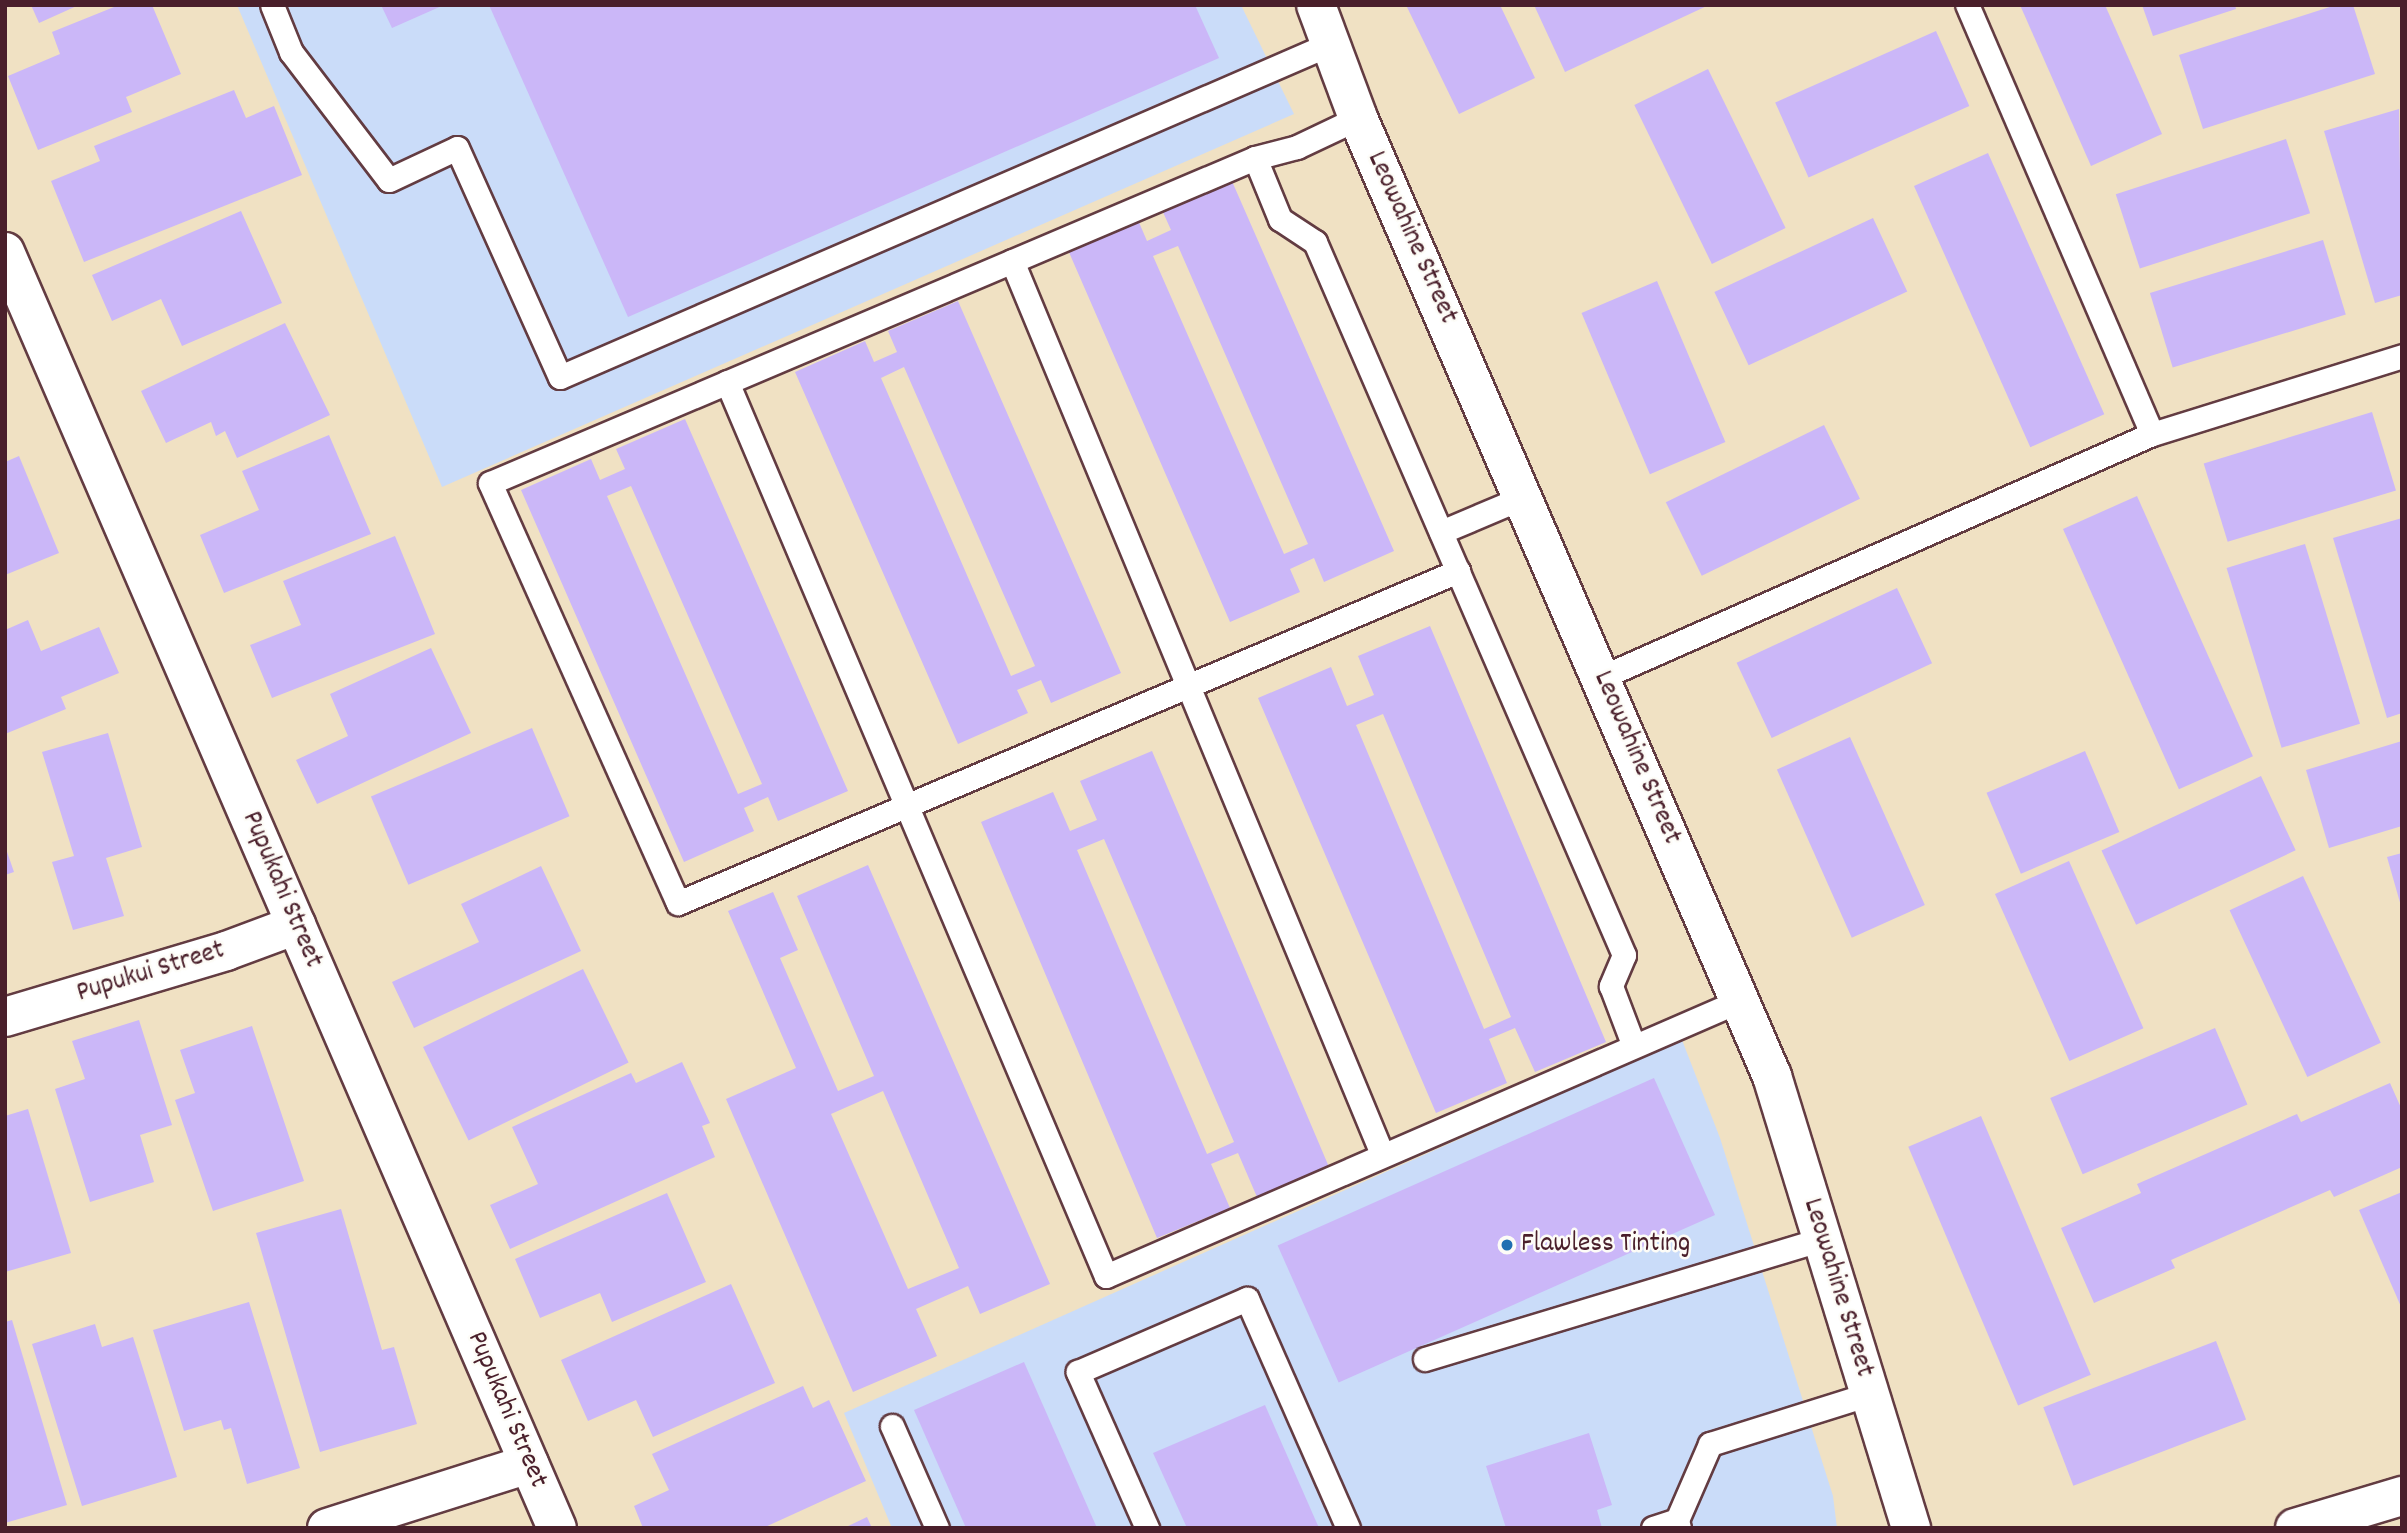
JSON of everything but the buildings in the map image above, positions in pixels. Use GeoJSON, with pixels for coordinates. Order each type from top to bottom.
{"type":"FeatureCollection","features":[{"type":"Feature","properties":{"kind":"street","name":"Leowahine Street"},"geometry":{"type":"LineString","coordinates":[[1316,5],[1358,118],[1602,677],[1772,1076],[1911,1528]]}},
{"type":"Feature","properties":{"kind":"street","name":"Pupukahi Street"},"geometry":{"type":"LineString","coordinates":[[5,252],[15,298],[296,925],[557,1528]]}},
{"type":"Feature","properties":{"kind":"street","name":"Pupukui Street"},"geometry":{"type":"LineString","coordinates":[[5,1017],[226,951],[296,925]]}},
{"type":"Feature","properties":{"kind":"street"},"geometry":{"type":"LineString","coordinates":[[327,1528],[529,1464]]}},
{"type":"Feature","properties":{"kind":"street"},"geometry":{"type":"LineString","coordinates":[[2295,1528],[2402,1496]]}},
{"type":"Feature","properties":{"kind":"lane"},"geometry":{"type":"LineString","coordinates":[[272,5],[291,52],[389,180],[457,148],[560,377],[1330,44]]}},
{"type":"Feature","properties":{"kind":"lane"},"geometry":{"type":"LineString","coordinates":[[1967,5],[2152,435]]}},
{"type":"Feature","properties":{"kind":"lane"},"geometry":{"type":"LineString","coordinates":[[1358,118],[1297,147],[1255,158],[490,483],[678,903],[1458,571]]}},
{"type":"Feature","properties":{"kind":"lane"},"geometry":{"type":"LineString","coordinates":[[1255,158],[1280,219],[1315,242],[1624,955],[1611,986],[1633,1044]]}},
{"type":"Feature","properties":{"kind":"lane"},"geometry":{"type":"LineString","coordinates":[[1012,261],[1382,1154]]}},
{"type":"Feature","properties":{"kind":"lane"},"geometry":{"type":"LineString","coordinates":[[1602,677],[2152,435],[2402,356]]}},
{"type":"Feature","properties":{"kind":"lane"},"geometry":{"type":"LineString","coordinates":[[727,382],[1106,1276],[1633,1044],[1741,1000]]}},
{"type":"Feature","properties":{"kind":"lane"},"geometry":{"type":"LineString","coordinates":[[1441,532],[1524,497]]}},
{"type":"Feature","properties":{"kind":"lane"},"geometry":{"type":"LineString","coordinates":[[1425,1359],[1822,1239]]}},
{"type":"Feature","properties":{"kind":"lane"},"geometry":{"type":"LineString","coordinates":[[1147,1528],[1078,1373],[1247,1299],[1348,1528]]}},
{"type":"Feature","properties":{"kind":"lane"},"geometry":{"type":"LineString","coordinates":[[1653,1528],[1678,1524],[1710,1444],[1870,1394]]}},
{"type":"Feature","properties":{"kind":"lane"},"geometry":{"type":"LineString","coordinates":[[892,1426],[937,1528]]}},
{"type":"Feature","properties":{"kind":"shaded area"},"geometry":{"type":"Polygon","coordinates":[[[237,5],[1241,5],[1294,114],[442,487],[237,5]]]}},
{"type":"Feature","properties":{"kind":"shaded area"},"geometry":{"type":"Polygon","coordinates":[[[1682,1040],[1720,1138],[1833,1496],[1837,1528],[892,1528],[844,1413],[1682,1040]]]}},
{"type":"Feature","properties":{"kind":"place","name":"Flawless Tinting"},"geometry":{"type":"Point","coordinates":[1507,1245]}}]}
